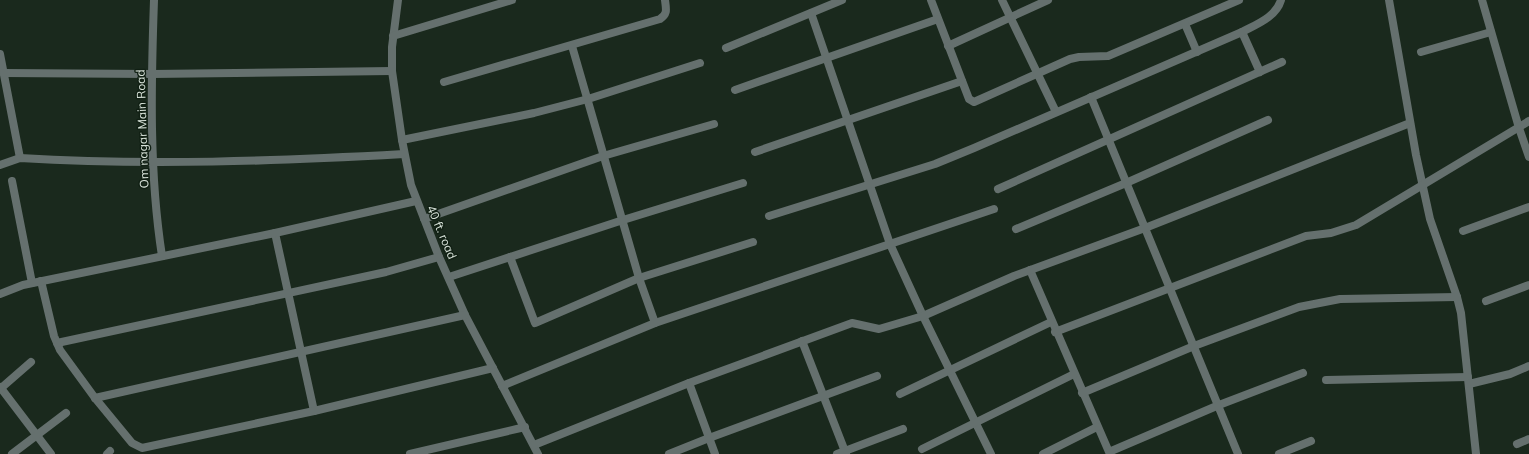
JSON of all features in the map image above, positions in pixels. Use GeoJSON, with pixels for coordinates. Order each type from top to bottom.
{"type":"FeatureCollection","features":[{"type":"Feature","properties":{"kind":"street","name":"Om nagar Main Road"},"geometry":{"type":"LineString","coordinates":[[154,0],[152,74],[153,162],[162,256]]}},
{"type":"Feature","properties":{"kind":"street","name":"40 ft. road"},"geometry":{"type":"LineString","coordinates":[[398,0],[393,36],[392,70],[404,154],[416,201],[465,315],[538,454]]}},
{"type":"Feature","properties":{"kind":"street"},"geometry":{"type":"LineString","coordinates":[[393,36],[512,0]]}},
{"type":"Feature","properties":{"kind":"street"},"geometry":{"type":"LineString","coordinates":[[444,82],[572,46],[660,19],[667,11],[665,0]]}},
{"type":"Feature","properties":{"kind":"street"},"geometry":{"type":"LineString","coordinates":[[726,48],[842,0]]}},
{"type":"Feature","properties":{"kind":"street"},"geometry":{"type":"LineString","coordinates":[[931,0],[969,99],[974,102],[1079,57],[1108,56],[1239,0]]}},
{"type":"Feature","properties":{"kind":"street"},"geometry":{"type":"LineString","coordinates":[[1002,0],[1056,112]]}},
{"type":"Feature","properties":{"kind":"street"},"geometry":{"type":"LineString","coordinates":[[948,46],[1048,0]]}},
{"type":"Feature","properties":{"kind":"street"},"geometry":{"type":"LineString","coordinates":[[769,216],[935,164],[1242,32],[1274,14],[1278,9],[1281,0]]}},
{"type":"Feature","properties":{"kind":"street"},"geometry":{"type":"LineString","coordinates":[[1389,0],[1410,123],[1430,219],[1457,298],[1464,332],[1476,454]]}},
{"type":"Feature","properties":{"kind":"street"},"geometry":{"type":"LineString","coordinates":[[1482,0],[1519,128],[1529,157]]}},
{"type":"Feature","properties":{"kind":"street"},"geometry":{"type":"LineString","coordinates":[[811,13],[890,244],[923,316],[991,454]]}},
{"type":"Feature","properties":{"kind":"street"},"geometry":{"type":"LineString","coordinates":[[734,90],[827,59],[938,19]]}},
{"type":"Feature","properties":{"kind":"street"},"geometry":{"type":"LineString","coordinates":[[1185,24],[1197,52]]}},
{"type":"Feature","properties":{"kind":"street"},"geometry":{"type":"LineString","coordinates":[[1242,32],[1260,72]]}},
{"type":"Feature","properties":{"kind":"street"},"geometry":{"type":"LineString","coordinates":[[1421,52],[1491,32]]}},
{"type":"Feature","properties":{"kind":"street"},"geometry":{"type":"LineString","coordinates":[[572,46],[639,278],[656,322]]}},
{"type":"Feature","properties":{"kind":"street"},"geometry":{"type":"LineString","coordinates":[[0,54],[20,158]]}},
{"type":"Feature","properties":{"kind":"street"},"geometry":{"type":"LineString","coordinates":[[998,189],[1282,62]]}},
{"type":"Feature","properties":{"kind":"street"},"geometry":{"type":"LineString","coordinates":[[402,140],[534,113],[588,99],[700,63]]}},
{"type":"Feature","properties":{"kind":"street"},"geometry":{"type":"LineString","coordinates":[[4,73],[152,74],[392,70]]}},
{"type":"Feature","properties":{"kind":"street"},"geometry":{"type":"LineString","coordinates":[[755,152],[962,81]]}},
{"type":"Feature","properties":{"kind":"street"},"geometry":{"type":"LineString","coordinates":[[1091,97],[1238,454]]}},
{"type":"Feature","properties":{"kind":"street"},"geometry":{"type":"LineString","coordinates":[[1016,229],[1126,183],[1268,120]]}},
{"type":"Feature","properties":{"kind":"street"},"geometry":{"type":"LineString","coordinates":[[1055,332],[1306,236],[1331,233],[1356,225],[1424,186],[1529,121]]}},
{"type":"Feature","properties":{"kind":"street"},"geometry":{"type":"LineString","coordinates":[[534,445],[689,383],[852,323],[879,329],[923,316],[1030,270],[1145,228],[1410,123]]}},
{"type":"Feature","properties":{"kind":"street"},"geometry":{"type":"LineString","coordinates":[[424,219],[603,156],[714,124]]}},
{"type":"Feature","properties":{"kind":"street"},"geometry":{"type":"LineString","coordinates":[[0,165],[20,158],[153,162],[285,160],[404,154]]}},
{"type":"Feature","properties":{"kind":"street"},"geometry":{"type":"LineString","coordinates":[[12,182],[32,283]]}},
{"type":"Feature","properties":{"kind":"street"},"geometry":{"type":"LineString","coordinates":[[449,277],[622,220],[743,183]]}},
{"type":"Feature","properties":{"kind":"street"},"geometry":{"type":"LineString","coordinates":[[0,294],[32,283],[275,233],[416,201]]}},
{"type":"Feature","properties":{"kind":"street"},"geometry":{"type":"LineString","coordinates":[[1463,231],[1529,207]]}},
{"type":"Feature","properties":{"kind":"street"},"geometry":{"type":"LineString","coordinates":[[502,386],[656,322],[994,209]]}},
{"type":"Feature","properties":{"kind":"street"},"geometry":{"type":"LineString","coordinates":[[275,233],[314,410]]}},
{"type":"Feature","properties":{"kind":"street"},"geometry":{"type":"LineString","coordinates":[[510,257],[535,323],[639,278],[753,242]]}},
{"type":"Feature","properties":{"kind":"street"},"geometry":{"type":"LineString","coordinates":[[57,343],[386,272],[439,257]]}},
{"type":"Feature","properties":{"kind":"street"},"geometry":{"type":"LineString","coordinates":[[1030,270],[1055,332],[1109,453],[1219,405],[1302,373]]}},
{"type":"Feature","properties":{"kind":"street"},"geometry":{"type":"LineString","coordinates":[[41,281],[57,343],[95,398],[132,443],[142,448],[493,368]]}},
{"type":"Feature","properties":{"kind":"street"},"geometry":{"type":"LineString","coordinates":[[1486,301],[1529,285]]}},
{"type":"Feature","properties":{"kind":"street"},"geometry":{"type":"LineString","coordinates":[[1082,393],[1194,346],[1299,306],[1340,299],[1457,298]]}},
{"type":"Feature","properties":{"kind":"street"},"geometry":{"type":"LineString","coordinates":[[95,398],[465,315]]}},
{"type":"Feature","properties":{"kind":"street"},"geometry":{"type":"LineString","coordinates":[[900,394],[1051,322]]}},
{"type":"Feature","properties":{"kind":"street"},"geometry":{"type":"LineString","coordinates":[[802,341],[846,452]]}},
{"type":"Feature","properties":{"kind":"street"},"geometry":{"type":"LineString","coordinates":[[31,362],[0,388],[51,454]]}},
{"type":"Feature","properties":{"kind":"street"},"geometry":{"type":"LineString","coordinates":[[1326,380],[1469,381],[1510,374],[1529,366]]}},
{"type":"Feature","properties":{"kind":"street"},"geometry":{"type":"LineString","coordinates":[[922,449],[1074,374]]}},
{"type":"Feature","properties":{"kind":"street"},"geometry":{"type":"LineString","coordinates":[[669,454],[877,376]]}},
{"type":"Feature","properties":{"kind":"street"},"geometry":{"type":"LineString","coordinates":[[689,383],[715,454]]}},
{"type":"Feature","properties":{"kind":"street"},"geometry":{"type":"LineString","coordinates":[[12,454],[66,413]]}},
{"type":"Feature","properties":{"kind":"street"},"geometry":{"type":"LineString","coordinates":[[410,454],[525,427]]}},
{"type":"Feature","properties":{"kind":"street"},"geometry":{"type":"LineString","coordinates":[[1043,454],[1097,427]]}},
{"type":"Feature","properties":{"kind":"street"},"geometry":{"type":"LineString","coordinates":[[837,454],[846,452],[903,429]]}},
{"type":"Feature","properties":{"kind":"street"},"geometry":{"type":"LineString","coordinates":[[1517,444],[1529,439]]}},
{"type":"Feature","properties":{"kind":"street"},"geometry":{"type":"LineString","coordinates":[[1278,454],[1311,441]]}}]}
